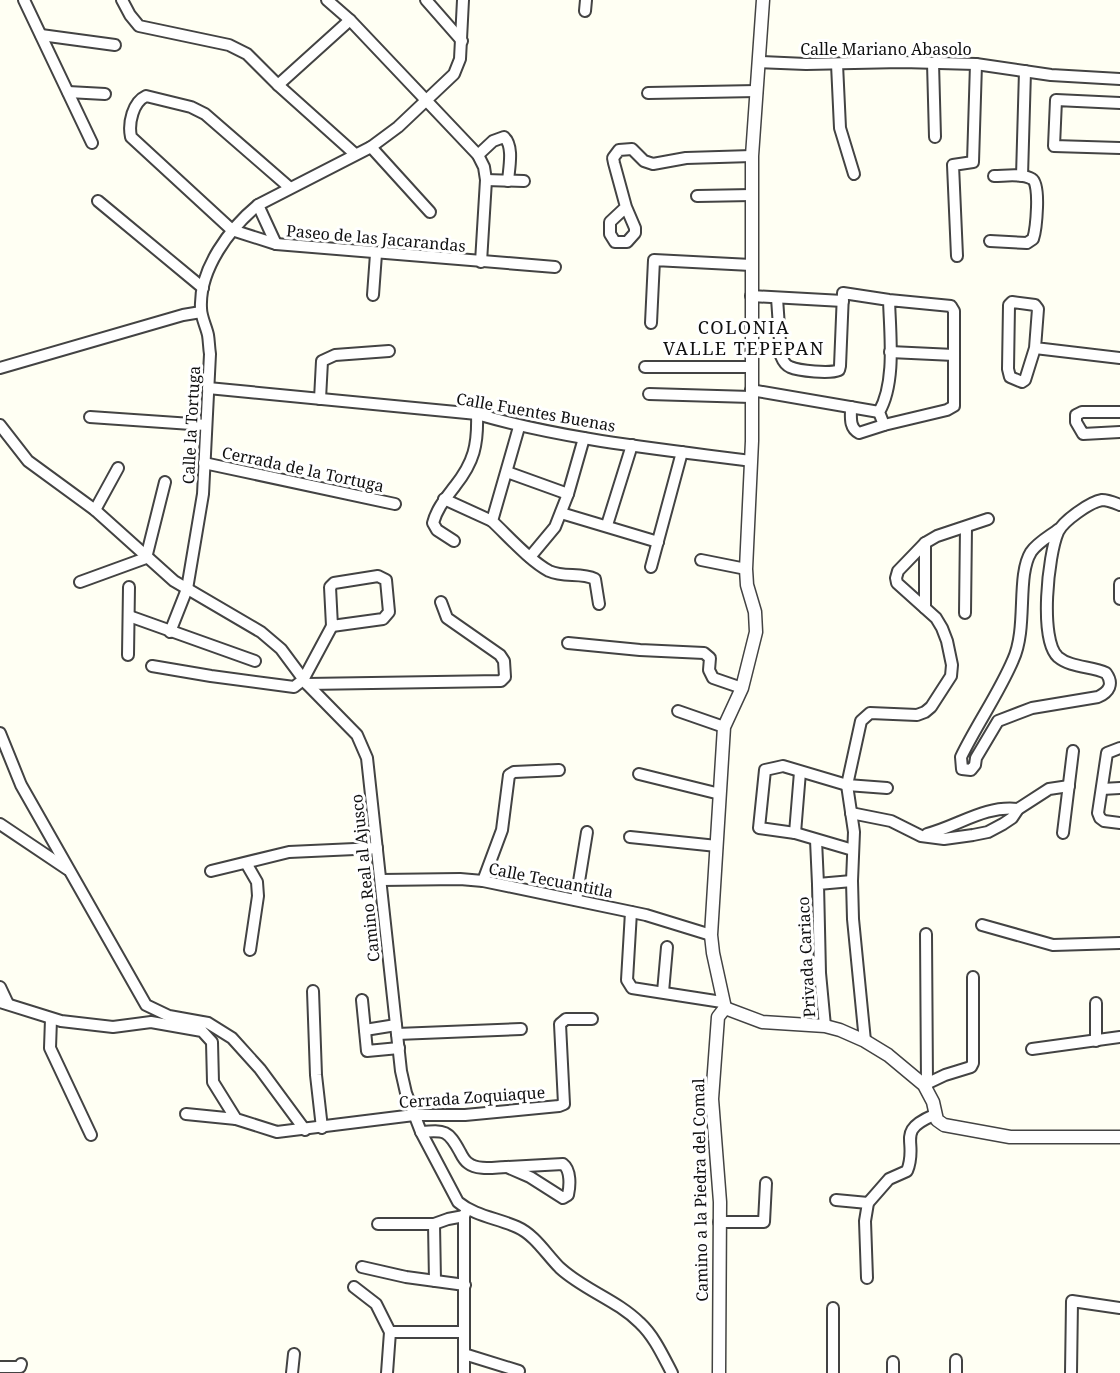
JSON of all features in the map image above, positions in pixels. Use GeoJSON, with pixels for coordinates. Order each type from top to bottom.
{"type":"FeatureCollection","features":[{"type":"Feature","properties":{"kind":"street"},"geometry":{"type":"LineString","coordinates":[[24,0],[92,143]]}},
{"type":"Feature","properties":{"kind":"street"},"geometry":{"type":"LineString","coordinates":[[122,0],[139,26],[230,45],[247,54],[355,154]]}},
{"type":"Feature","properties":{"kind":"street","name":"Paseo de las Jacarandas"},"geometry":{"type":"LineString","coordinates":[[232,230],[276,244],[480,262],[486,180],[484,166],[478,155],[350,20],[327,0]]}},
{"type":"Feature","properties":{"kind":"street"},"geometry":{"type":"LineString","coordinates":[[426,0],[462,41]]}},
{"type":"Feature","properties":{"kind":"street","name":"Calle la Tortuga"},"geometry":{"type":"LineString","coordinates":[[170,632],[188,589],[203,494],[210,354],[201,312],[202,288],[211,265],[232,230],[244,216],[258,205],[289,188],[371,147],[398,127],[454,74],[460,59],[463,0]]}},
{"type":"Feature","properties":{"kind":"street"},"geometry":{"type":"LineString","coordinates":[[724,1005],[711,935],[724,727],[742,688],[756,632],[755,612],[747,585],[746,569],[752,461],[752,156],[763,0]]}},
{"type":"Feature","properties":{"kind":"street"},"geometry":{"type":"LineString","coordinates":[[278,85],[350,20]]}},
{"type":"Feature","properties":{"kind":"street"},"geometry":{"type":"LineString","coordinates":[[40,35],[115,45]]}},
{"type":"Feature","properties":{"kind":"street","name":"Calle Mariano Abasolo"},"geometry":{"type":"LineString","coordinates":[[759,62],[976,64],[1051,75],[1120,79]]}},
{"type":"Feature","properties":{"kind":"street"},"geometry":{"type":"LineString","coordinates":[[933,63],[935,137]]}},
{"type":"Feature","properties":{"kind":"street"},"geometry":{"type":"LineString","coordinates":[[837,64],[840,128],[854,174]]}},
{"type":"Feature","properties":{"kind":"street"},"geometry":{"type":"LineString","coordinates":[[957,256],[952,165],[973,162],[976,64]]}},
{"type":"Feature","properties":{"kind":"street"},"geometry":{"type":"LineString","coordinates":[[1022,176],[1025,71]]}},
{"type":"Feature","properties":{"kind":"street"},"geometry":{"type":"LineString","coordinates":[[648,93],[757,91]]}},
{"type":"Feature","properties":{"kind":"street"},"geometry":{"type":"LineString","coordinates":[[68,92],[105,94]]}},
{"type":"Feature","properties":{"kind":"street"},"geometry":{"type":"LineString","coordinates":[[232,230],[131,137],[131,121],[140,99],[146,96],[163,99],[191,107],[205,114],[289,188]]}},
{"type":"Feature","properties":{"kind":"street"},"geometry":{"type":"LineString","coordinates":[[1120,103],[1056,100],[1054,146],[1120,147]]}},
{"type":"Feature","properties":{"kind":"street"},"geometry":{"type":"LineString","coordinates":[[478,155],[499,138],[508,141],[508,181]]}},
{"type":"Feature","properties":{"kind":"street"},"geometry":{"type":"LineString","coordinates":[[371,147],[430,212]]}},
{"type":"Feature","properties":{"kind":"street"},"geometry":{"type":"LineString","coordinates":[[626,207],[613,158],[620,150],[632,149],[644,161],[653,164],[686,158],[752,156]]}},
{"type":"Feature","properties":{"kind":"street"},"geometry":{"type":"LineString","coordinates":[[990,241],[1027,243],[1033,239],[1035,233],[1037,191],[1035,182],[1022,176],[994,176]]}},
{"type":"Feature","properties":{"kind":"street"},"geometry":{"type":"LineString","coordinates":[[486,180],[524,181]]}},
{"type":"Feature","properties":{"kind":"street"},"geometry":{"type":"LineString","coordinates":[[697,196],[752,195]]}},
{"type":"Feature","properties":{"kind":"street"},"geometry":{"type":"LineString","coordinates":[[98,201],[202,288]]}},
{"type":"Feature","properties":{"kind":"street"},"geometry":{"type":"LineString","coordinates":[[258,205],[276,244]]}},
{"type":"Feature","properties":{"kind":"street"},"geometry":{"type":"LineString","coordinates":[[373,295],[376,254]]}},
{"type":"Feature","properties":{"kind":"street"},"geometry":{"type":"LineString","coordinates":[[651,323],[654,260],[751,265]]}},
{"type":"Feature","properties":{"kind":"street"},"geometry":{"type":"LineString","coordinates":[[480,262],[555,267]]}},
{"type":"Feature","properties":{"kind":"street"},"geometry":{"type":"LineString","coordinates":[[777,298],[783,362],[793,368],[831,373],[839,370],[840,366],[843,293],[951,306],[954,311],[954,406],[947,410],[859,433],[851,426],[851,407]]}},
{"type":"Feature","properties":{"kind":"street"},"geometry":{"type":"LineString","coordinates":[[751,296],[843,301]]}},
{"type":"Feature","properties":{"kind":"street"},"geometry":{"type":"LineString","coordinates":[[879,412],[886,401],[890,352],[889,300]]}},
{"type":"Feature","properties":{"kind":"street"},"geometry":{"type":"LineString","coordinates":[[1012,302],[1035,305],[1038,309],[1035,348],[1025,380],[1022,382],[1010,377],[1008,369],[1009,305],[1012,302]]}},
{"type":"Feature","properties":{"kind":"street"},"geometry":{"type":"LineString","coordinates":[[0,368],[183,315],[201,312]]}},
{"type":"Feature","properties":{"kind":"street"},"geometry":{"type":"LineString","coordinates":[[1035,348],[1120,358]]}},
{"type":"Feature","properties":{"kind":"street"},"geometry":{"type":"LineString","coordinates":[[320,399],[322,361],[335,355],[389,351]]}},
{"type":"Feature","properties":{"kind":"street"},"geometry":{"type":"LineString","coordinates":[[890,352],[954,355]]}},
{"type":"Feature","properties":{"kind":"street"},"geometry":{"type":"LineString","coordinates":[[645,367],[752,368]]}},
{"type":"Feature","properties":{"kind":"street","name":"Calle Fuentes Buenas"},"geometry":{"type":"LineString","coordinates":[[208,388],[477,414],[519,427],[752,461]]}},
{"type":"Feature","properties":{"kind":"street"},"geometry":{"type":"LineString","coordinates":[[649,394],[751,393],[879,412]]}},
{"type":"Feature","properties":{"kind":"street"},"geometry":{"type":"LineString","coordinates":[[879,412],[884,425]]}},
{"type":"Feature","properties":{"kind":"street"},"geometry":{"type":"LineString","coordinates":[[1120,412],[1082,412],[1076,415],[1076,422],[1083,434],[1120,432]]}},
{"type":"Feature","properties":{"kind":"street"},"geometry":{"type":"LineString","coordinates":[[454,541],[437,531],[433,523],[444,499],[471,462],[477,447],[477,414]]}},
{"type":"Feature","properties":{"kind":"street"},"geometry":{"type":"LineString","coordinates":[[90,417],[206,425]]}},
{"type":"Feature","properties":{"kind":"street","name":"Camino Real al Ajusco"},"geometry":{"type":"LineString","coordinates":[[0,425],[28,461],[94,510],[174,581],[261,632],[281,649],[305,682],[349,726],[362,745],[367,758],[405,1093],[421,1132],[453,1195],[465,1213]]}},
{"type":"Feature","properties":{"kind":"street"},"geometry":{"type":"LineString","coordinates":[[492,521],[519,427]]}},
{"type":"Feature","properties":{"kind":"street"},"geometry":{"type":"LineString","coordinates":[[530,556],[555,527],[568,494],[584,438]]}},
{"type":"Feature","properties":{"kind":"street"},"geometry":{"type":"LineString","coordinates":[[608,525],[632,445]]}},
{"type":"Feature","properties":{"kind":"street"},"geometry":{"type":"LineString","coordinates":[[651,567],[682,452]]}},
{"type":"Feature","properties":{"kind":"street","name":"Cerrada de la Tortuga"},"geometry":{"type":"LineString","coordinates":[[204,463],[395,504]]}},
{"type":"Feature","properties":{"kind":"street"},"geometry":{"type":"LineString","coordinates":[[94,510],[118,468]]}},
{"type":"Feature","properties":{"kind":"street"},"geometry":{"type":"LineString","coordinates":[[507,472],[568,494]]}},
{"type":"Feature","properties":{"kind":"street"},"geometry":{"type":"LineString","coordinates":[[80,582],[146,558],[165,482]]}},
{"type":"Feature","properties":{"kind":"street"},"geometry":{"type":"LineString","coordinates":[[444,499],[492,521],[548,571],[589,576],[595,579],[599,604]]}},
{"type":"Feature","properties":{"kind":"street"},"geometry":{"type":"LineString","coordinates":[[1059,529],[1050,556],[1048,589],[1048,635],[1052,649],[1059,658],[1106,674],[1110,679],[1110,687],[1098,698],[1032,708],[998,721],[976,758],[975,765],[971,770],[966,771],[962,768],[961,757],[1014,659],[1021,638],[1024,575],[1032,550],[1091,504],[1103,500],[1120,505]]}},
{"type":"Feature","properties":{"kind":"street"},"geometry":{"type":"LineString","coordinates":[[561,513],[608,525],[658,542]]}},
{"type":"Feature","properties":{"kind":"street"},"geometry":{"type":"LineString","coordinates":[[865,1041],[853,919],[854,832],[847,785],[861,721],[870,713],[917,715],[931,707],[951,676],[952,665],[942,628],[936,618],[897,583],[896,578],[898,572],[925,543],[937,536],[988,519]]}},
{"type":"Feature","properties":{"kind":"street"},"geometry":{"type":"LineString","coordinates":[[965,613],[966,527]]}},
{"type":"Feature","properties":{"kind":"street"},"geometry":{"type":"LineString","coordinates":[[925,543],[925,608]]}},
{"type":"Feature","properties":{"kind":"street"},"geometry":{"type":"LineString","coordinates":[[701,560],[746,569]]}},
{"type":"Feature","properties":{"kind":"street"},"geometry":{"type":"LineString","coordinates":[[305,682],[332,626],[330,587],[334,582],[378,576],[386,580],[389,612],[383,619],[332,626]]}},
{"type":"Feature","properties":{"kind":"street"},"geometry":{"type":"LineString","coordinates":[[1120,584],[1120,599]]}},
{"type":"Feature","properties":{"kind":"street"},"geometry":{"type":"LineString","coordinates":[[129,587],[129,655]]}},
{"type":"Feature","properties":{"kind":"street"},"geometry":{"type":"LineString","coordinates":[[152,666],[294,687],[305,682],[501,681],[505,677],[504,661],[500,654],[447,618],[441,602]]}},
{"type":"Feature","properties":{"kind":"street"},"geometry":{"type":"LineString","coordinates":[[129,616],[255,661]]}},
{"type":"Feature","properties":{"kind":"street"},"geometry":{"type":"LineString","coordinates":[[568,643],[704,653],[710,658],[709,670],[712,678],[742,688]]}},
{"type":"Feature","properties":{"kind":"street"},"geometry":{"type":"LineString","coordinates":[[678,711],[724,727]]}},
{"type":"Feature","properties":{"kind":"street"},"geometry":{"type":"LineString","coordinates":[[0,733],[21,785],[146,1005],[170,1016],[208,1023],[232,1038],[260,1069],[305,1130]]}},
{"type":"Feature","properties":{"kind":"street"},"geometry":{"type":"LineString","coordinates":[[1120,748],[1107,753],[1100,818],[1104,821],[1120,823]]}},
{"type":"Feature","properties":{"kind":"street"},"geometry":{"type":"LineString","coordinates":[[1063,833],[1073,751]]}},
{"type":"Feature","properties":{"kind":"street"},"geometry":{"type":"LineString","coordinates":[[853,850],[795,833],[759,828],[765,770],[783,766],[847,785],[887,788]]}},
{"type":"Feature","properties":{"kind":"street"},"geometry":{"type":"LineString","coordinates":[[483,881],[502,830],[509,776],[514,772],[559,770]]}},
{"type":"Feature","properties":{"kind":"street"},"geometry":{"type":"LineString","coordinates":[[795,833],[800,772]]}},
{"type":"Feature","properties":{"kind":"street"},"geometry":{"type":"LineString","coordinates":[[639,774],[720,794]]}},
{"type":"Feature","properties":{"kind":"street"},"geometry":{"type":"LineString","coordinates":[[851,813],[891,821],[921,836],[944,839],[988,832],[1012,819],[1018,809],[1049,789],[1069,786]]}},
{"type":"Feature","properties":{"kind":"street"},"geometry":{"type":"LineString","coordinates":[[1102,789],[1120,788]]}},
{"type":"Feature","properties":{"kind":"street"},"geometry":{"type":"LineString","coordinates":[[921,836],[945,829],[986,811],[1002,807],[1018,809]]}},
{"type":"Feature","properties":{"kind":"street"},"geometry":{"type":"LineString","coordinates":[[0,824],[69,871]]}},
{"type":"Feature","properties":{"kind":"street"},"geometry":{"type":"LineString","coordinates":[[576,900],[587,832]]}},
{"type":"Feature","properties":{"kind":"street"},"geometry":{"type":"LineString","coordinates":[[630,837],[717,846]]}},
{"type":"Feature","properties":{"kind":"street"},"geometry":{"type":"LineString","coordinates":[[816,840],[818,884]]}},
{"type":"Feature","properties":{"kind":"street"},"geometry":{"type":"LineString","coordinates":[[211,871],[289,852],[377,848]]}},
{"type":"Feature","properties":{"kind":"street"},"geometry":{"type":"LineString","coordinates":[[246,862],[257,882],[258,896],[250,950]]}},
{"type":"Feature","properties":{"kind":"street","name":"Calle Tecuantitla"},"geometry":{"type":"LineString","coordinates":[[381,880],[483,881],[631,912],[711,935]]}},
{"type":"Feature","properties":{"kind":"street","name":"Privada Cariaco"},"geometry":{"type":"LineString","coordinates":[[825,1026],[820,973],[818,884],[852,881]]}},
{"type":"Feature","properties":{"kind":"street"},"geometry":{"type":"LineString","coordinates":[[631,912],[627,980],[632,988],[724,1005],[762,1022],[825,1026],[840,1030],[888,1055],[925,1085]]}},
{"type":"Feature","properties":{"kind":"street"},"geometry":{"type":"LineString","coordinates":[[982,924],[1053,945],[1120,943]]}},
{"type":"Feature","properties":{"kind":"street"},"geometry":{"type":"LineString","coordinates":[[926,934],[925,1085],[933,1102],[937,1120],[944,1125],[1010,1137],[1120,1137]]}},
{"type":"Feature","properties":{"kind":"street"},"geometry":{"type":"LineString","coordinates":[[663,993],[667,947]]}},
{"type":"Feature","properties":{"kind":"street"},"geometry":{"type":"LineString","coordinates":[[925,1085],[945,1075],[971,1067],[973,1062],[973,977]]}},
{"type":"Feature","properties":{"kind":"street"},"geometry":{"type":"LineString","coordinates":[[0,987],[4,1003],[51,1019],[113,1027],[151,1022],[202,1031],[212,1042],[213,1082],[236,1119]]}},
{"type":"Feature","properties":{"kind":"street"},"geometry":{"type":"LineString","coordinates":[[313,991],[316,1076],[322,1128]]}},
{"type":"Feature","properties":{"kind":"street"},"geometry":{"type":"LineString","coordinates":[[362,1000],[368,1051],[399,1048]]}},
{"type":"Feature","properties":{"kind":"street"},"geometry":{"type":"LineString","coordinates":[[1096,1003],[1096,1041]]}},
{"type":"Feature","properties":{"kind":"street","name":"Camino a la Piedra del Comal"},"geometry":{"type":"LineString","coordinates":[[719,1373],[719,1222],[712,1099],[718,1017],[724,1005]]}},
{"type":"Feature","properties":{"kind":"street","name":"Cerrada Zoquiaque"},"geometry":{"type":"LineString","coordinates":[[186,1114],[236,1119],[277,1132],[414,1115],[465,1115],[564,1104],[560,1024],[566,1019],[592,1018]]}},
{"type":"Feature","properties":{"kind":"street"},"geometry":{"type":"LineString","coordinates":[[51,1019],[50,1048],[91,1135]]}},
{"type":"Feature","properties":{"kind":"street"},"geometry":{"type":"LineString","coordinates":[[365,1030],[521,1029]]}},
{"type":"Feature","properties":{"kind":"street"},"geometry":{"type":"LineString","coordinates":[[1032,1049],[1120,1037]]}},
{"type":"Feature","properties":{"kind":"street"},"geometry":{"type":"LineString","coordinates":[[867,1278],[865,1221],[868,1203],[889,1179],[907,1170],[910,1134],[917,1122],[934,1114]]}},
{"type":"Feature","properties":{"kind":"street"},"geometry":{"type":"LineString","coordinates":[[421,1132],[438,1131],[451,1136],[463,1158],[475,1167],[566,1165],[569,1170],[568,1195],[560,1197],[530,1177],[507,1167]]}},
{"type":"Feature","properties":{"kind":"street"},"geometry":{"type":"LineString","coordinates":[[719,1222],[764,1222],[766,1183]]}},
{"type":"Feature","properties":{"kind":"street"},"geometry":{"type":"LineString","coordinates":[[836,1200],[868,1203]]}},
{"type":"Feature","properties":{"kind":"street"},"geometry":{"type":"LineString","coordinates":[[464,1373],[465,1213]]}},
{"type":"Feature","properties":{"kind":"street"},"geometry":{"type":"LineString","coordinates":[[378,1224],[434,1224],[465,1213],[517,1227],[527,1233],[561,1268],[641,1323],[654,1340],[672,1373]]}},
{"type":"Feature","properties":{"kind":"street"},"geometry":{"type":"LineString","coordinates":[[434,1224],[435,1281]]}},
{"type":"Feature","properties":{"kind":"street"},"geometry":{"type":"LineString","coordinates":[[363,1267],[465,1285]]}},
{"type":"Feature","properties":{"kind":"street"},"geometry":{"type":"LineString","coordinates":[[354,1287],[376,1304],[390,1332],[387,1373]]}},
{"type":"Feature","properties":{"kind":"street"},"geometry":{"type":"LineString","coordinates":[[1071,1373],[1072,1301],[1120,1308]]}},
{"type":"Feature","properties":{"kind":"street"},"geometry":{"type":"LineString","coordinates":[[833,1308],[834,1373]]}},
{"type":"Feature","properties":{"kind":"street"},"geometry":{"type":"LineString","coordinates":[[390,1332],[464,1332]]}},
{"type":"Feature","properties":{"kind":"street"},"geometry":{"type":"LineString","coordinates":[[291,1373],[294,1354]]}},
{"type":"Feature","properties":{"kind":"street"},"geometry":{"type":"LineString","coordinates":[[464,1354],[519,1371]]}},
{"type":"Feature","properties":{"kind":"street"},"geometry":{"type":"LineString","coordinates":[[956,1360],[956,1373]]}},
{"type":"Feature","properties":{"kind":"street"},"geometry":{"type":"LineString","coordinates":[[0,1367],[14,1368],[21,1364]]}},
{"type":"Feature","properties":{"kind":"district","name":"COLONIA VALLE TEPEPAN"},"geometry":{"type":"Point","coordinates":[744,338]}}]}
